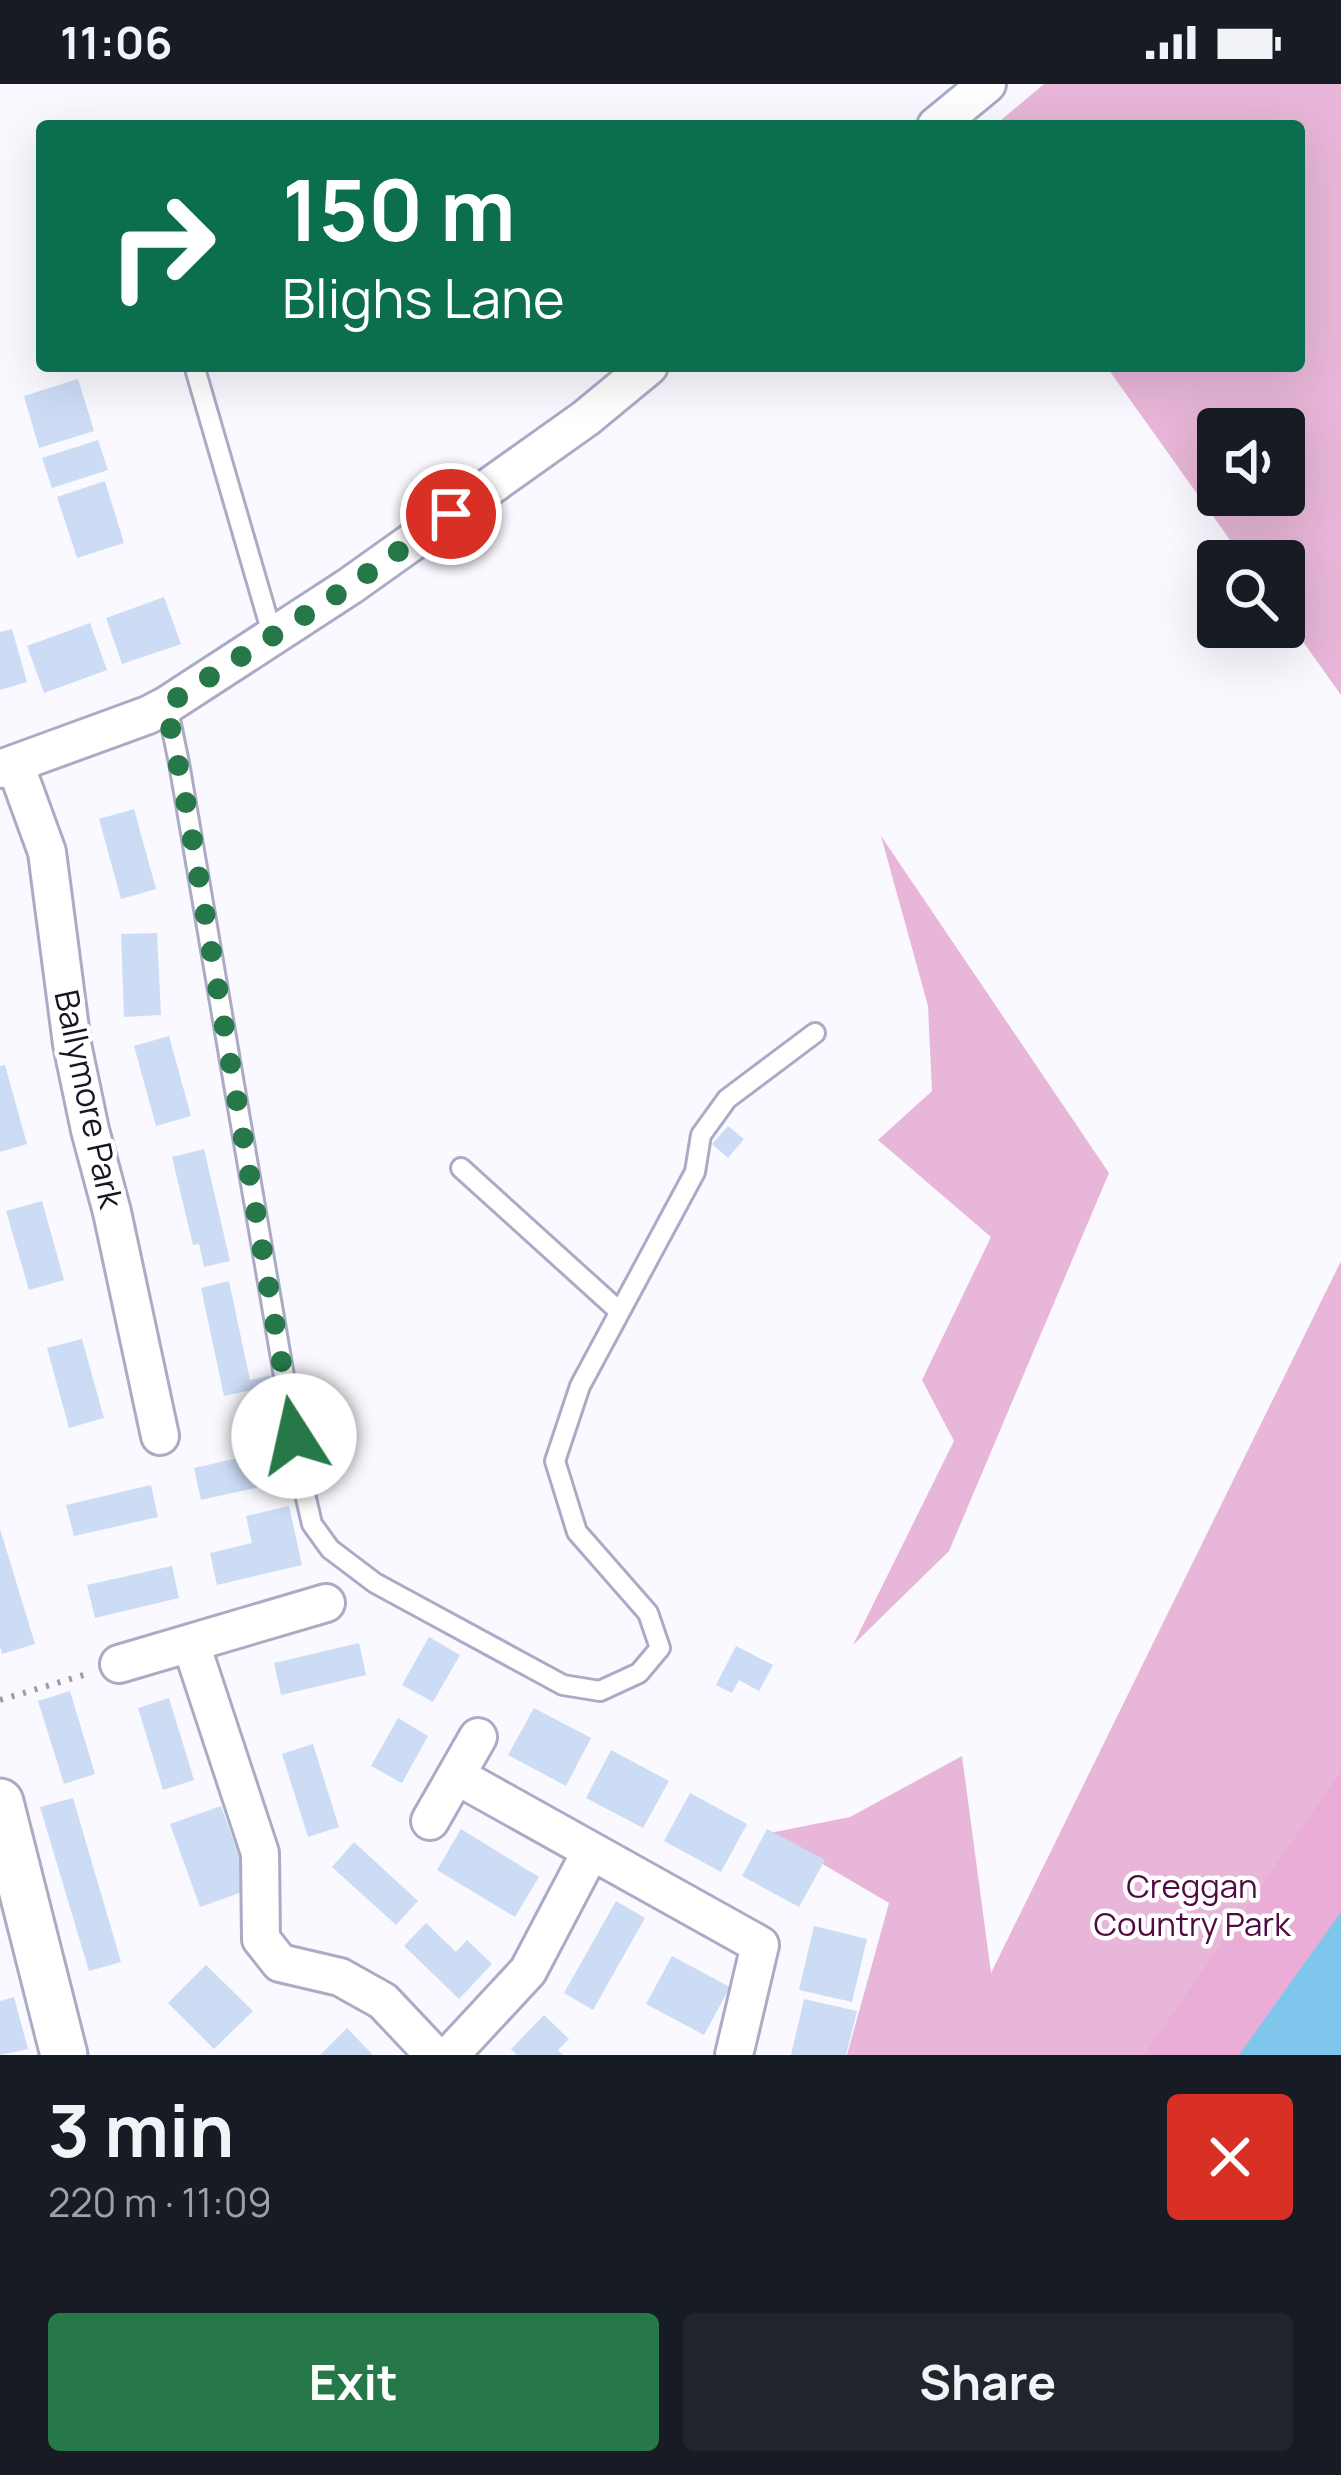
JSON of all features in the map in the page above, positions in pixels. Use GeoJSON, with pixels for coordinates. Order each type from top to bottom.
{"type":"FeatureCollection","features":[{"type":"Feature","properties":{"kind":"street"},"geometry":{"type":"LineString","coordinates":[[943,120],[987,84]]}},
{"type":"Feature","properties":{"kind":"street"},"geometry":{"type":"LineString","coordinates":[[8,766],[166,705],[273,638],[586,418],[642,372]]}},
{"type":"Feature","properties":{"kind":"street","name":"Ballymore Park"},"geometry":{"type":"LineString","coordinates":[[8,766],[47,852],[72,1044],[160,1436]]}},
{"type":"Feature","properties":{"kind":"street"},"geometry":{"type":"LineString","coordinates":[[119,1664],[326,1603]]}},
{"type":"Feature","properties":{"kind":"street"},"geometry":{"type":"LineString","coordinates":[[191,1644],[260,1852],[261,1939],[280,1963],[340,1977],[383,2001],[434,2055]]}},
{"type":"Feature","properties":{"kind":"street"},"geometry":{"type":"LineString","coordinates":[[430,1821],[478,1737]]}},
{"type":"Feature","properties":{"kind":"street"},"geometry":{"type":"LineString","coordinates":[[457,1776],[760,1945],[734,2055]]}},
{"type":"Feature","properties":{"kind":"street"},"geometry":{"type":"LineString","coordinates":[[0,1802],[64,2055]]}},
{"type":"Feature","properties":{"kind":"street"},"geometry":{"type":"LineString","coordinates":[[450,2055],[528,1971],[590,1851]]}},
{"type":"Feature","properties":{"kind":"lane"},"geometry":{"type":"LineString","coordinates":[[196,372],[273,638]]}},
{"type":"Feature","properties":{"kind":"lane"},"geometry":{"type":"LineString","coordinates":[[166,705],[312,1524],[330,1549],[375,1583],[563,1684],[600,1691],[639,1673],[660,1648],[648,1613],[577,1532],[555,1462],[580,1386],[695,1172],[701,1136],[727,1099],[815,1033]]}},
{"type":"Feature","properties":{"kind":"lane"},"geometry":{"type":"LineString","coordinates":[[461,1168],[620,1312]]}},
{"type":"Feature","properties":{"kind":"path"},"geometry":{"type":"LineString","coordinates":[[0,1700],[119,1664]]}},
{"type":"Feature","properties":{"kind":"green space"},"geometry":{"type":"Polygon","coordinates":[[[1044,84],[1341,84],[1341,695],[1305,644],[1305,540],[1230,540],[1213,516],[1305,516],[1305,408],[1197,408],[1197,494],[1110,372],[1305,372],[1305,120],[1001,120],[1044,84]]]}},
{"type":"Feature","properties":{"kind":"green space"},"geometry":{"type":"Polygon","coordinates":[[[881,836],[1109,1173],[949,1551],[853,1645],[954,1441],[922,1380],[991,1237],[878,1140],[932,1091],[928,1006],[881,836]]]}},
{"type":"Feature","properties":{"kind":"green space","name":"Creggan Country Park"},"geometry":{"type":"Polygon","coordinates":[[[1341,1261],[1341,2055],[847,2055],[889,1903],[770,1833],[850,1817],[962,1756],[991,1973],[1341,1261]]]}},
{"type":"Feature","properties":{"kind":"shaded area"},"geometry":{"type":"Polygon","coordinates":[[[1341,1771],[1341,1912],[1239,2055],[1144,2055],[1341,1771]]]}},
{"type":"Feature","properties":{"kind":"water"},"geometry":{"type":"Polygon","coordinates":[[[1341,1912],[1341,2055],[1239,2055],[1341,1912]]]}},
{"type":"Feature","properties":{"kind":"building"},"geometry":{"type":"Polygon","coordinates":[[[78,379],[94,431],[39,448],[24,396],[78,379]]]}},
{"type":"Feature","properties":{"kind":"building"},"geometry":{"type":"Polygon","coordinates":[[[98,440],[108,470],[52,488],[42,458],[98,440]]]}},
{"type":"Feature","properties":{"kind":"building"},"geometry":{"type":"Polygon","coordinates":[[[105,481],[124,543],[77,558],[57,497],[105,481]]]}},
{"type":"Feature","properties":{"kind":"building"},"geometry":{"type":"Polygon","coordinates":[[[164,597],[181,644],[122,664],[106,618],[164,597]]]}},
{"type":"Feature","properties":{"kind":"building"},"geometry":{"type":"Polygon","coordinates":[[[90,623],[107,670],[44,693],[27,646],[90,623]]]}},
{"type":"Feature","properties":{"kind":"building"},"geometry":{"type":"Polygon","coordinates":[[[12,629],[27,682],[0,690],[0,632],[12,629]]]}},
{"type":"Feature","properties":{"kind":"building"},"geometry":{"type":"Polygon","coordinates":[[[134,809],[156,889],[121,899],[99,819],[134,809]]]}},
{"type":"Feature","properties":{"kind":"building"},"geometry":{"type":"Polygon","coordinates":[[[157,933],[161,1015],[124,1017],[121,934],[157,933]]]}},
{"type":"Feature","properties":{"kind":"building"},"geometry":{"type":"Polygon","coordinates":[[[169,1036],[191,1116],[156,1126],[134,1046],[169,1036]]]}},
{"type":"Feature","properties":{"kind":"building"},"geometry":{"type":"Polygon","coordinates":[[[5,1065],[27,1144],[0,1152],[0,1066],[5,1065]]]}},
{"type":"Feature","properties":{"kind":"building"},"geometry":{"type":"Polygon","coordinates":[[[728,1126],[744,1139],[728,1158],[712,1144],[728,1126]]]}},
{"type":"Feature","properties":{"kind":"building"},"geometry":{"type":"Polygon","coordinates":[[[204,1149],[230,1261],[204,1267],[199,1244],[193,1245],[172,1157],[204,1149]]]}},
{"type":"Feature","properties":{"kind":"building"},"geometry":{"type":"Polygon","coordinates":[[[42,1201],[64,1280],[29,1290],[6,1211],[42,1201]]]}},
{"type":"Feature","properties":{"kind":"building"},"geometry":{"type":"Polygon","coordinates":[[[229,1281],[250,1380],[273,1375],[281,1408],[258,1414],[252,1390],[224,1396],[201,1288],[229,1281]]]}},
{"type":"Feature","properties":{"kind":"building"},"geometry":{"type":"Polygon","coordinates":[[[82,1339],[104,1418],[69,1428],[47,1348],[82,1339]]]}},
{"type":"Feature","properties":{"kind":"building"},"geometry":{"type":"Polygon","coordinates":[[[278,1449],[286,1481],[201,1500],[194,1468],[278,1449]]]}},
{"type":"Feature","properties":{"kind":"building"},"geometry":{"type":"Polygon","coordinates":[[[151,1485],[158,1517],[74,1536],[66,1505],[151,1485]]]}},
{"type":"Feature","properties":{"kind":"building"},"geometry":{"type":"Polygon","coordinates":[[[289,1506],[302,1565],[217,1585],[210,1553],[252,1543],[246,1516],[289,1506]]]}},
{"type":"Feature","properties":{"kind":"building"},"geometry":{"type":"Polygon","coordinates":[[[0,1529],[35,1644],[2,1654],[0,1646],[0,1529]]]}},
{"type":"Feature","properties":{"kind":"building"},"geometry":{"type":"Polygon","coordinates":[[[172,1566],[179,1598],[95,1618],[87,1585],[172,1566]]]}},
{"type":"Feature","properties":{"kind":"building"},"geometry":{"type":"Polygon","coordinates":[[[429,1637],[460,1655],[433,1702],[402,1685],[429,1637]]]}},
{"type":"Feature","properties":{"kind":"building"},"geometry":{"type":"Polygon","coordinates":[[[359,1643],[366,1675],[281,1695],[274,1663],[359,1643]]]}},
{"type":"Feature","properties":{"kind":"building"},"geometry":{"type":"Polygon","coordinates":[[[736,1646],[773,1665],[759,1691],[739,1680],[732,1693],[716,1685],[736,1646]]]}},
{"type":"Feature","properties":{"kind":"building"},"geometry":{"type":"Polygon","coordinates":[[[70,1691],[95,1774],[64,1784],[38,1701],[70,1691]]]}},
{"type":"Feature","properties":{"kind":"building"},"geometry":{"type":"Polygon","coordinates":[[[169,1698],[194,1780],[163,1790],[138,1708],[169,1698]]]}},
{"type":"Feature","properties":{"kind":"building"},"geometry":{"type":"Polygon","coordinates":[[[534,1708],[591,1738],[566,1786],[508,1755],[534,1708]]]}},
{"type":"Feature","properties":{"kind":"building"},"geometry":{"type":"Polygon","coordinates":[[[398,1718],[428,1736],[402,1783],[371,1766],[398,1718]]]}},
{"type":"Feature","properties":{"kind":"building"},"geometry":{"type":"Polygon","coordinates":[[[313,1744],[339,1827],[308,1837],[282,1754],[313,1744]]]}},
{"type":"Feature","properties":{"kind":"building"},"geometry":{"type":"Polygon","coordinates":[[[611,1750],[669,1781],[643,1828],[586,1798],[611,1750]]]}},
{"type":"Feature","properties":{"kind":"building"},"geometry":{"type":"Polygon","coordinates":[[[690,1793],[747,1824],[721,1872],[664,1841],[690,1793]]]}},
{"type":"Feature","properties":{"kind":"building"},"geometry":{"type":"Polygon","coordinates":[[[73,1798],[121,1962],[89,1971],[40,1807],[73,1798]]]}},
{"type":"Feature","properties":{"kind":"building"},"geometry":{"type":"Polygon","coordinates":[[[221,1806],[251,1889],[200,1907],[170,1824],[221,1806]]]}},
{"type":"Feature","properties":{"kind":"building"},"geometry":{"type":"Polygon","coordinates":[[[461,1829],[539,1877],[515,1917],[437,1870],[461,1829]]]}},
{"type":"Feature","properties":{"kind":"building"},"geometry":{"type":"Polygon","coordinates":[[[767,1829],[825,1860],[799,1907],[742,1876],[767,1829]]]}},
{"type":"Feature","properties":{"kind":"building"},"geometry":{"type":"Polygon","coordinates":[[[354,1842],[418,1901],[396,1925],[332,1867],[354,1842]]]}},
{"type":"Feature","properties":{"kind":"building"},"geometry":{"type":"Polygon","coordinates":[[[616,1901],[645,1918],[593,2010],[564,1993],[616,1901]]]}},
{"type":"Feature","properties":{"kind":"building"},"geometry":{"type":"Polygon","coordinates":[[[426,1923],[456,1952],[467,1940],[492,1964],[459,1999],[404,1946],[426,1923]]]}},
{"type":"Feature","properties":{"kind":"building"},"geometry":{"type":"Polygon","coordinates":[[[814,1926],[867,1939],[852,2002],[799,1990],[814,1926]]]}},
{"type":"Feature","properties":{"kind":"building"},"geometry":{"type":"Polygon","coordinates":[[[672,1956],[730,1987],[704,2035],[646,2004],[672,1956]]]}},
{"type":"Feature","properties":{"kind":"building"},"geometry":{"type":"Polygon","coordinates":[[[206,1965],[253,2011],[214,2049],[168,2003],[206,1965]]]}},
{"type":"Feature","properties":{"kind":"building"},"geometry":{"type":"Polygon","coordinates":[[[14,1997],[28,2049],[0,2055],[0,2001],[14,1997]]]}},
{"type":"Feature","properties":{"kind":"building"},"geometry":{"type":"Polygon","coordinates":[[[804,1999],[857,2011],[846,2055],[791,2055],[804,1999]]]}},
{"type":"Feature","properties":{"kind":"building"},"geometry":{"type":"Polygon","coordinates":[[[544,2015],[569,2039],[558,2050],[563,2055],[517,2055],[511,2049],[544,2015]]]}},
{"type":"Feature","properties":{"kind":"building"},"geometry":{"type":"Polygon","coordinates":[[[347,2028],[373,2055],[320,2055],[347,2028]]]}},
{"type":"Feature","properties":{"kind":"route"},"geometry":{"type":"LineString","coordinates":[[294,1436],[166,705],[273,638],[451,514]]}}]}
